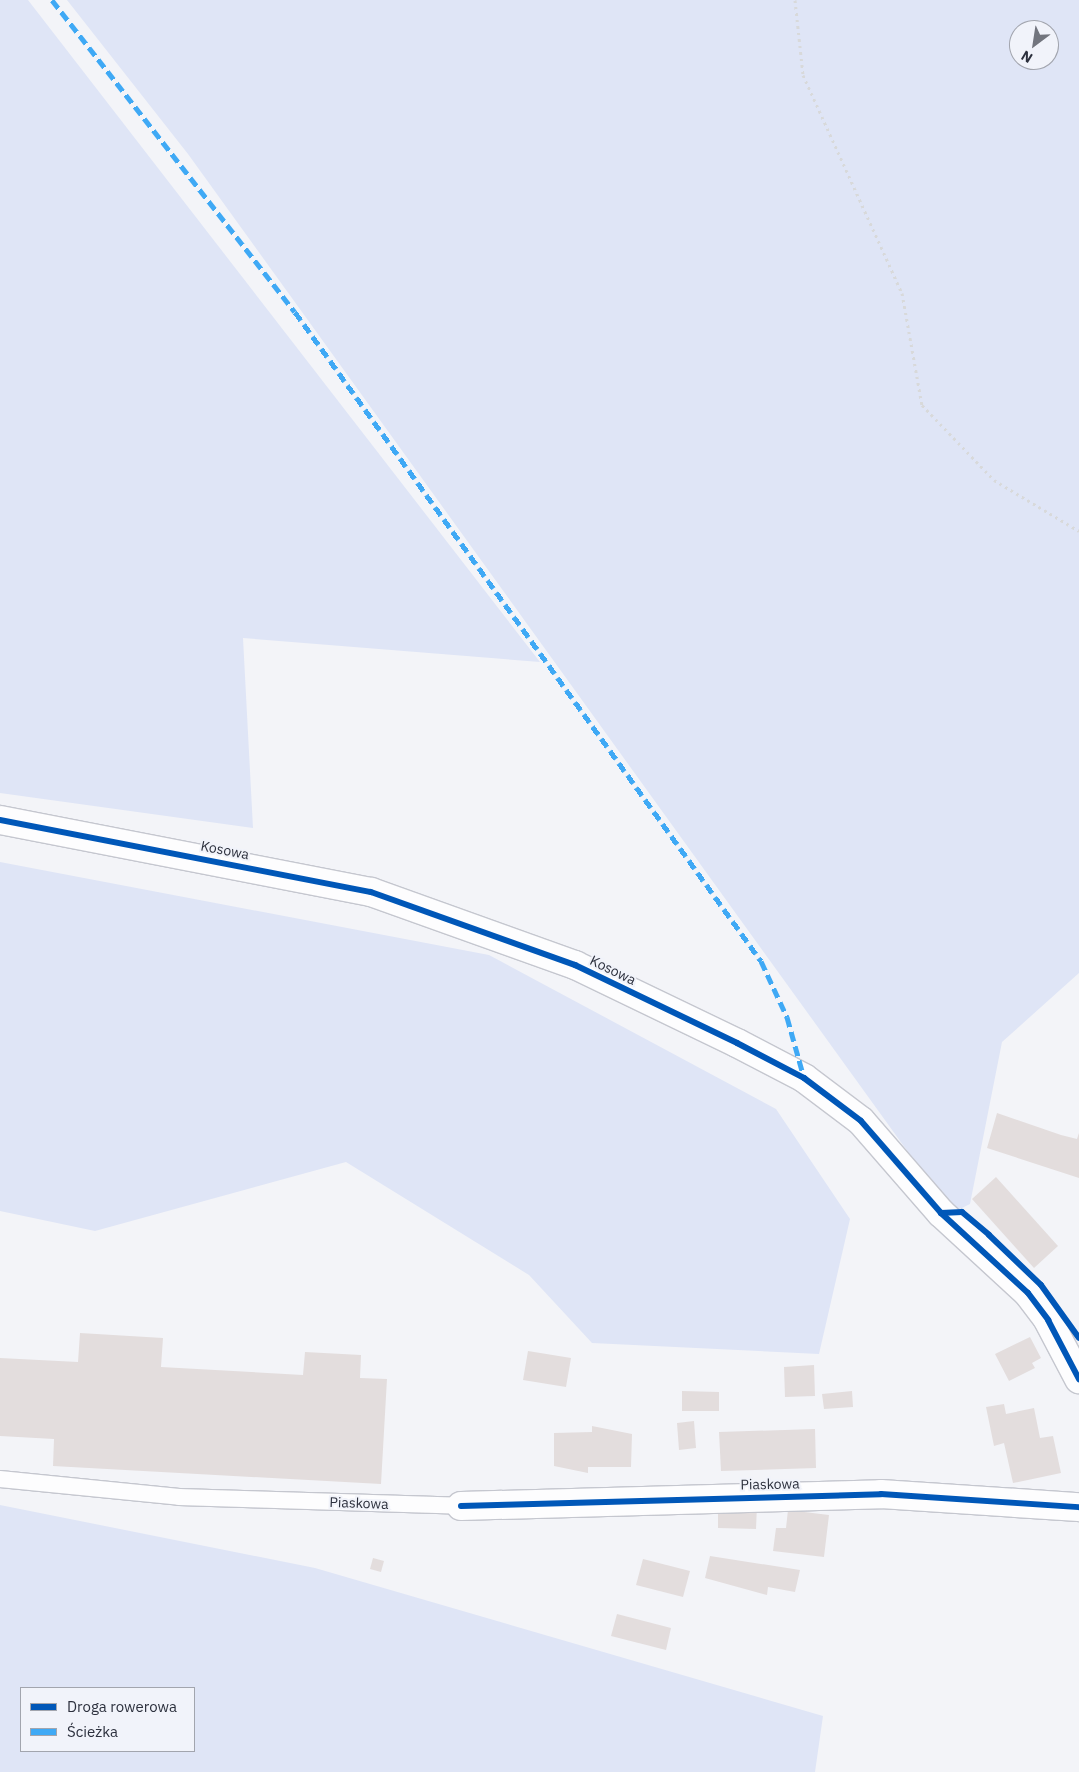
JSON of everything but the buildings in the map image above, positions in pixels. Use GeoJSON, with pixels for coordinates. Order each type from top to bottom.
{"type":"FeatureCollection","features":[{"type":"Feature","properties":{"kind":"street","name":"Kosowa"},"geometry":{"type":"LineString","coordinates":[[0,820],[371,892],[574,965],[745,1047],[804,1078],[861,1121],[940,1213],[1028,1293],[1048,1320],[1079,1379]]}},
{"type":"Feature","properties":{"kind":"street","name":"Piaskowa"},"geometry":{"type":"LineString","coordinates":[[461,1506],[881,1494],[1079,1508]]}},
{"type":"Feature","properties":{"kind":"lane","name":"Piaskowa"},"geometry":{"type":"LineString","coordinates":[[0,1478],[179,1497],[461,1506]]}},
{"type":"Feature","properties":{"kind":"path"},"geometry":{"type":"LineString","coordinates":[[795,0],[803,75],[902,293],[922,405],[994,480],[1079,531]]}},
{"type":"Feature","properties":{"kind":"shaded area"},"geometry":{"type":"Polygon","coordinates":[[[0,0],[28,0],[540,662],[243,638],[253,828],[0,793],[0,0]]]}},
{"type":"Feature","properties":{"kind":"shaded area"},"geometry":{"type":"Polygon","coordinates":[[[67,0],[1079,0],[1079,973],[1002,1042],[970,1204],[952,1213],[188,154],[67,0]]]}},
{"type":"Feature","properties":{"kind":"shaded area"},"geometry":{"type":"Polygon","coordinates":[[[0,862],[489,955],[776,1109],[850,1219],[819,1354],[592,1343],[529,1275],[346,1162],[95,1231],[0,1211],[0,862]]]}},
{"type":"Feature","properties":{"kind":"shaded area"},"geometry":{"type":"Polygon","coordinates":[[[0,1505],[315,1568],[823,1716],[815,1772],[0,1772],[0,1505]]]}},
{"type":"Feature","properties":{"kind":"marked path"},"geometry":{"type":"LineString","coordinates":[[52,0],[295,312],[761,961],[787,1017],[804,1078]]}},
{"type":"Feature","properties":{"kind":"cycle path"},"geometry":{"type":"LineString","coordinates":[[0,820],[371,892],[575,965],[737,1043],[804,1078],[861,1121],[941,1213],[1028,1293],[1048,1320],[1079,1379]]}},
{"type":"Feature","properties":{"kind":"cycle path"},"geometry":{"type":"LineString","coordinates":[[941,1213],[962,1212],[989,1235],[1041,1285],[1079,1338]]}},
{"type":"Feature","properties":{"kind":"cycle path"},"geometry":{"type":"LineString","coordinates":[[461,1506],[881,1494],[1079,1507]]}}]}
